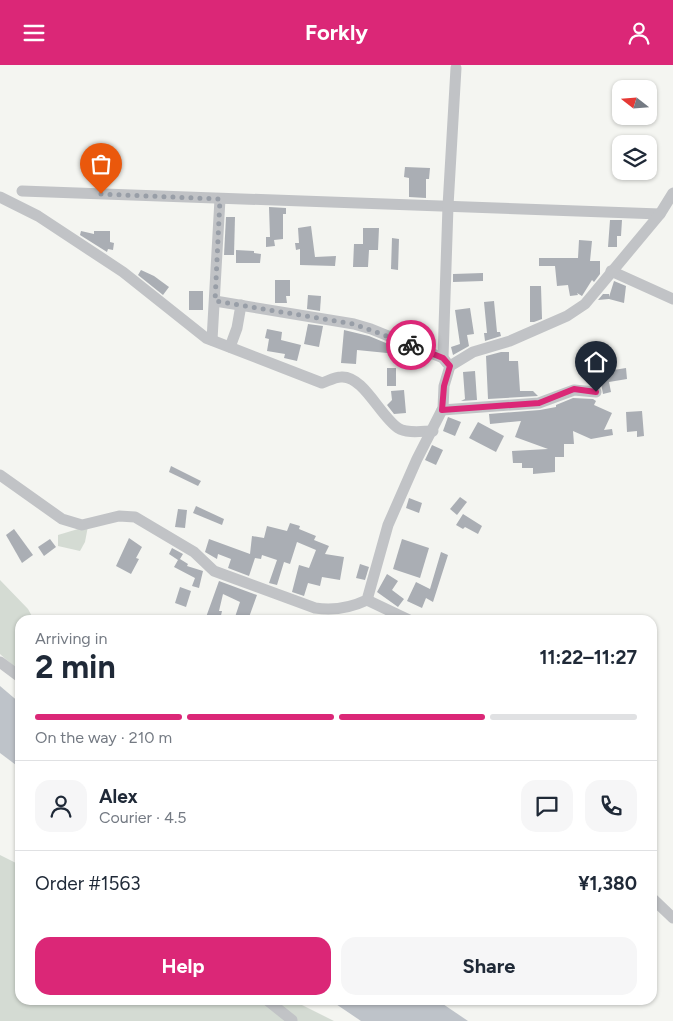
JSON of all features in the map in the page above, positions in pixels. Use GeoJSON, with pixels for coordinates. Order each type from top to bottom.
{"type":"FeatureCollection","features":[{"type":"Feature","properties":{"kind":"street"},"geometry":{"type":"LineString","coordinates":[[368,600],[388,525],[417,459],[433,431],[442,410],[447,362],[448,206],[456,68]]}},
{"type":"Feature","properties":{"kind":"street"},"geometry":{"type":"LineString","coordinates":[[22,191],[660,214]]}},
{"type":"Feature","properties":{"kind":"street"},"geometry":{"type":"LineString","coordinates":[[215,301],[354,324],[371,329],[447,362],[510,341],[568,316],[585,304],[660,214],[673,193]]}},
{"type":"Feature","properties":{"kind":"street"},"geometry":{"type":"LineString","coordinates":[[0,197],[38,216],[123,273],[212,340],[322,383],[342,377],[356,381],[378,409],[399,429],[433,431]]}},
{"type":"Feature","properties":{"kind":"street"},"geometry":{"type":"LineString","coordinates":[[212,340],[220,199]]}},
{"type":"Feature","properties":{"kind":"street"},"geometry":{"type":"LineString","coordinates":[[611,271],[673,299]]}},
{"type":"Feature","properties":{"kind":"street"},"geometry":{"type":"LineString","coordinates":[[230,347],[237,328],[241,305]]}},
{"type":"Feature","properties":{"kind":"street"},"geometry":{"type":"LineString","coordinates":[[442,410],[539,403],[574,389],[596,392]]}},
{"type":"Feature","properties":{"kind":"street"},"geometry":{"type":"LineString","coordinates":[[0,475],[62,519],[82,525],[119,516],[134,517],[194,552],[214,571],[328,615],[368,600],[399,615]]}},
{"type":"Feature","properties":{"kind":"street"},"geometry":{"type":"LineString","coordinates":[[0,662],[15,673]]}},
{"type":"Feature","properties":{"kind":"street"},"geometry":{"type":"LineString","coordinates":[[657,903],[673,918]]}},
{"type":"Feature","properties":{"kind":"street"},"geometry":{"type":"LineString","coordinates":[[273,1005],[292,1020],[290,1021]]}},
{"type":"Feature","properties":{"kind":"shaded area"},"geometry":{"type":"Polygon","coordinates":[[[88,526],[85,542],[80,551],[58,546],[58,535],[88,526]]]}},
{"type":"Feature","properties":{"kind":"shaded area"},"geometry":{"type":"Polygon","coordinates":[[[0,580],[28,609],[31,615],[15,615],[15,668],[0,654],[0,580]]]}},
{"type":"Feature","properties":{"kind":"shaded area"},"geometry":{"type":"Polygon","coordinates":[[[0,686],[15,699],[15,764],[0,753],[0,686]]]}},
{"type":"Feature","properties":{"kind":"shaded area"},"geometry":{"type":"Polygon","coordinates":[[[0,855],[15,862],[15,1005],[302,1005],[334,1021],[0,1021],[0,855]]]}},
{"type":"Feature","properties":{"kind":"shaded area"},"geometry":{"type":"Polygon","coordinates":[[[337,1005],[444,1005],[468,1021],[361,1021],[337,1005]]]}},
{"type":"Feature","properties":{"kind":"building"},"geometry":{"type":"Polygon","coordinates":[[[405,167],[430,168],[429,179],[426,179],[426,198],[409,197],[409,178],[404,177],[405,167]]]}},
{"type":"Feature","properties":{"kind":"building"},"geometry":{"type":"Polygon","coordinates":[[[269,207],[286,208],[286,214],[283,214],[283,239],[274,240],[275,246],[266,247],[266,237],[270,237],[269,207]]]}},
{"type":"Feature","properties":{"kind":"building"},"geometry":{"type":"Polygon","coordinates":[[[226,217],[235,217],[234,255],[224,255],[226,217]]]}},
{"type":"Feature","properties":{"kind":"building"},"geometry":{"type":"Polygon","coordinates":[[[610,220],[622,220],[621,236],[617,236],[617,247],[608,247],[610,220]]]}},
{"type":"Feature","properties":{"kind":"building"},"geometry":{"type":"Polygon","coordinates":[[[311,226],[315,257],[336,256],[335,266],[300,265],[300,249],[296,250],[295,243],[299,243],[298,228],[311,226]]]}},
{"type":"Feature","properties":{"kind":"building"},"geometry":{"type":"Polygon","coordinates":[[[363,228],[379,228],[378,250],[369,250],[368,267],[353,267],[354,244],[363,244],[363,228]]]}},
{"type":"Feature","properties":{"kind":"building"},"geometry":{"type":"Polygon","coordinates":[[[81,231],[94,234],[94,231],[110,231],[110,242],[114,243],[113,250],[108,249],[107,252],[80,235],[81,231]]]}},
{"type":"Feature","properties":{"kind":"building"},"geometry":{"type":"Polygon","coordinates":[[[392,238],[399,239],[398,270],[391,269],[392,238]]]}},
{"type":"Feature","properties":{"kind":"building"},"geometry":{"type":"Polygon","coordinates":[[[579,240],[592,241],[590,261],[600,261],[600,274],[594,282],[592,280],[582,296],[577,293],[578,295],[570,296],[568,285],[557,286],[555,266],[539,266],[539,258],[578,258],[579,240]]]}},
{"type":"Feature","properties":{"kind":"building"},"geometry":{"type":"Polygon","coordinates":[[[236,250],[254,251],[254,253],[261,254],[260,263],[236,263],[236,250]]]}},
{"type":"Feature","properties":{"kind":"building"},"geometry":{"type":"Polygon","coordinates":[[[141,270],[154,276],[169,287],[163,295],[138,275],[141,270]]]}},
{"type":"Feature","properties":{"kind":"building"},"geometry":{"type":"Polygon","coordinates":[[[483,273],[483,281],[453,282],[453,274],[483,273]]]}},
{"type":"Feature","properties":{"kind":"building"},"geometry":{"type":"Polygon","coordinates":[[[275,280],[290,280],[290,296],[286,296],[287,303],[275,303],[275,280]]]}},
{"type":"Feature","properties":{"kind":"building"},"geometry":{"type":"Polygon","coordinates":[[[614,281],[626,286],[624,303],[609,299],[598,300],[603,294],[609,294],[609,297],[614,281]]]}},
{"type":"Feature","properties":{"kind":"building"},"geometry":{"type":"Polygon","coordinates":[[[530,286],[541,286],[542,319],[534,322],[530,322],[530,286]]]}},
{"type":"Feature","properties":{"kind":"building"},"geometry":{"type":"Polygon","coordinates":[[[189,291],[203,291],[203,310],[189,310],[189,291]]]}},
{"type":"Feature","properties":{"kind":"building"},"geometry":{"type":"Polygon","coordinates":[[[308,295],[321,296],[320,311],[307,309],[308,295]]]}},
{"type":"Feature","properties":{"kind":"building"},"geometry":{"type":"Polygon","coordinates":[[[494,301],[497,332],[500,332],[501,336],[485,341],[484,333],[487,333],[484,302],[494,301]]]}},
{"type":"Feature","properties":{"kind":"building"},"geometry":{"type":"Polygon","coordinates":[[[470,308],[474,334],[467,335],[469,346],[453,355],[451,347],[460,344],[455,310],[470,308]]]}},
{"type":"Feature","properties":{"kind":"building"},"geometry":{"type":"Polygon","coordinates":[[[308,324],[323,326],[319,347],[304,344],[308,324]]]}},
{"type":"Feature","properties":{"kind":"building"},"geometry":{"type":"Polygon","coordinates":[[[267,329],[282,332],[281,340],[301,345],[297,361],[284,358],[285,354],[267,351],[269,339],[265,338],[267,329]]]}},
{"type":"Feature","properties":{"kind":"building"},"geometry":{"type":"Polygon","coordinates":[[[344,330],[369,336],[398,348],[397,354],[357,350],[356,364],[341,363],[344,330]]]}},
{"type":"Feature","properties":{"kind":"building"},"geometry":{"type":"Polygon","coordinates":[[[509,352],[509,361],[518,361],[520,391],[533,391],[538,396],[488,399],[486,356],[509,352]]]}},
{"type":"Feature","properties":{"kind":"building"},"geometry":{"type":"Polygon","coordinates":[[[387,368],[396,368],[396,386],[387,386],[387,368]]]}},
{"type":"Feature","properties":{"kind":"building"},"geometry":{"type":"Polygon","coordinates":[[[626,368],[627,379],[609,382],[611,392],[603,394],[601,383],[591,384],[589,374],[626,368]]]}},
{"type":"Feature","properties":{"kind":"building"},"geometry":{"type":"Polygon","coordinates":[[[475,371],[477,400],[461,401],[465,399],[463,372],[475,371]]]}},
{"type":"Feature","properties":{"kind":"building"},"geometry":{"type":"Polygon","coordinates":[[[404,390],[406,413],[394,414],[387,405],[392,400],[391,391],[404,390]]]}},
{"type":"Feature","properties":{"kind":"building"},"geometry":{"type":"Polygon","coordinates":[[[573,398],[593,399],[596,401],[594,405],[612,413],[604,430],[612,429],[613,435],[591,439],[573,431],[574,444],[564,444],[564,457],[555,457],[555,472],[533,474],[533,468],[522,468],[522,463],[513,463],[512,451],[548,449],[515,437],[521,421],[490,424],[489,414],[556,407],[556,405],[573,398]]]}},
{"type":"Feature","properties":{"kind":"building"},"geometry":{"type":"Polygon","coordinates":[[[642,411],[644,436],[637,437],[637,431],[627,432],[626,412],[642,411]]]}},
{"type":"Feature","properties":{"kind":"building"},"geometry":{"type":"Polygon","coordinates":[[[448,417],[461,422],[455,436],[443,431],[448,417]]]}},
{"type":"Feature","properties":{"kind":"building"},"geometry":{"type":"Polygon","coordinates":[[[478,422],[504,436],[496,452],[469,438],[478,422]]]}},
{"type":"Feature","properties":{"kind":"building"},"geometry":{"type":"Polygon","coordinates":[[[432,445],[443,450],[436,465],[425,460],[432,445]]]}},
{"type":"Feature","properties":{"kind":"building"},"geometry":{"type":"Polygon","coordinates":[[[171,466],[201,481],[198,486],[169,472],[171,466]]]}},
{"type":"Feature","properties":{"kind":"building"},"geometry":{"type":"Polygon","coordinates":[[[460,497],[467,502],[457,515],[450,509],[460,497]]]}},
{"type":"Feature","properties":{"kind":"building"},"geometry":{"type":"Polygon","coordinates":[[[409,498],[422,503],[419,513],[406,508],[409,498]]]}},
{"type":"Feature","properties":{"kind":"building"},"geometry":{"type":"Polygon","coordinates":[[[196,506],[224,519],[222,525],[193,513],[196,506]]]}},
{"type":"Feature","properties":{"kind":"building"},"geometry":{"type":"Polygon","coordinates":[[[178,509],[187,510],[185,528],[175,527],[178,509]]]}},
{"type":"Feature","properties":{"kind":"building"},"geometry":{"type":"Polygon","coordinates":[[[463,514],[482,526],[478,534],[465,527],[463,529],[456,525],[463,514]]]}},
{"type":"Feature","properties":{"kind":"building"},"geometry":{"type":"Polygon","coordinates":[[[290,523],[300,526],[299,529],[316,536],[314,540],[329,546],[325,554],[344,557],[340,580],[322,577],[320,586],[308,583],[304,596],[292,592],[299,565],[309,568],[316,550],[297,542],[290,564],[284,562],[277,585],[269,583],[277,560],[262,555],[261,559],[255,558],[249,576],[228,568],[231,559],[218,554],[217,559],[205,552],[209,539],[250,554],[252,536],[264,538],[267,526],[287,531],[290,523]]]}},
{"type":"Feature","properties":{"kind":"building"},"geometry":{"type":"Polygon","coordinates":[[[14,529],[33,555],[22,563],[6,535],[14,529]]]}},
{"type":"Feature","properties":{"kind":"building"},"geometry":{"type":"Polygon","coordinates":[[[129,538],[142,547],[136,558],[139,559],[131,574],[116,566],[129,538]]]}},
{"type":"Feature","properties":{"kind":"building"},"geometry":{"type":"Polygon","coordinates":[[[50,539],[56,547],[44,556],[38,547],[50,539]]]}},
{"type":"Feature","properties":{"kind":"building"},"geometry":{"type":"Polygon","coordinates":[[[402,539],[429,548],[420,578],[393,569],[402,539]]]}},
{"type":"Feature","properties":{"kind":"building"},"geometry":{"type":"Polygon","coordinates":[[[172,548],[183,554],[180,559],[188,564],[187,566],[203,571],[199,588],[192,586],[195,578],[174,567],[178,560],[169,554],[172,548]]]}},
{"type":"Feature","properties":{"kind":"building"},"geometry":{"type":"Polygon","coordinates":[[[441,552],[448,555],[433,602],[426,598],[422,608],[407,601],[416,582],[430,589],[441,552]]]}},
{"type":"Feature","properties":{"kind":"building"},"geometry":{"type":"Polygon","coordinates":[[[360,564],[369,567],[365,580],[356,578],[360,564]]]}},
{"type":"Feature","properties":{"kind":"building"},"geometry":{"type":"Polygon","coordinates":[[[387,574],[398,581],[392,590],[404,599],[398,607],[377,592],[387,574]]]}},
{"type":"Feature","properties":{"kind":"building"},"geometry":{"type":"Polygon","coordinates":[[[219,581],[257,595],[250,615],[236,615],[240,602],[223,594],[219,611],[222,611],[221,615],[207,615],[219,581]]]}},
{"type":"Feature","properties":{"kind":"building"},"geometry":{"type":"Polygon","coordinates":[[[180,587],[191,591],[186,607],[175,603],[180,587]]]}},
{"type":"Feature","properties":{"kind":"way so far"},"geometry":{"type":"LineString","coordinates":[[101,194],[220,199],[215,301],[354,324],[411,345]]}},
{"type":"Feature","properties":{"kind":"route"},"geometry":{"type":"LineString","coordinates":[[411,345],[443,358],[450,366],[444,386],[442,410],[539,403],[574,389],[587,389],[596,392]]}}]}
